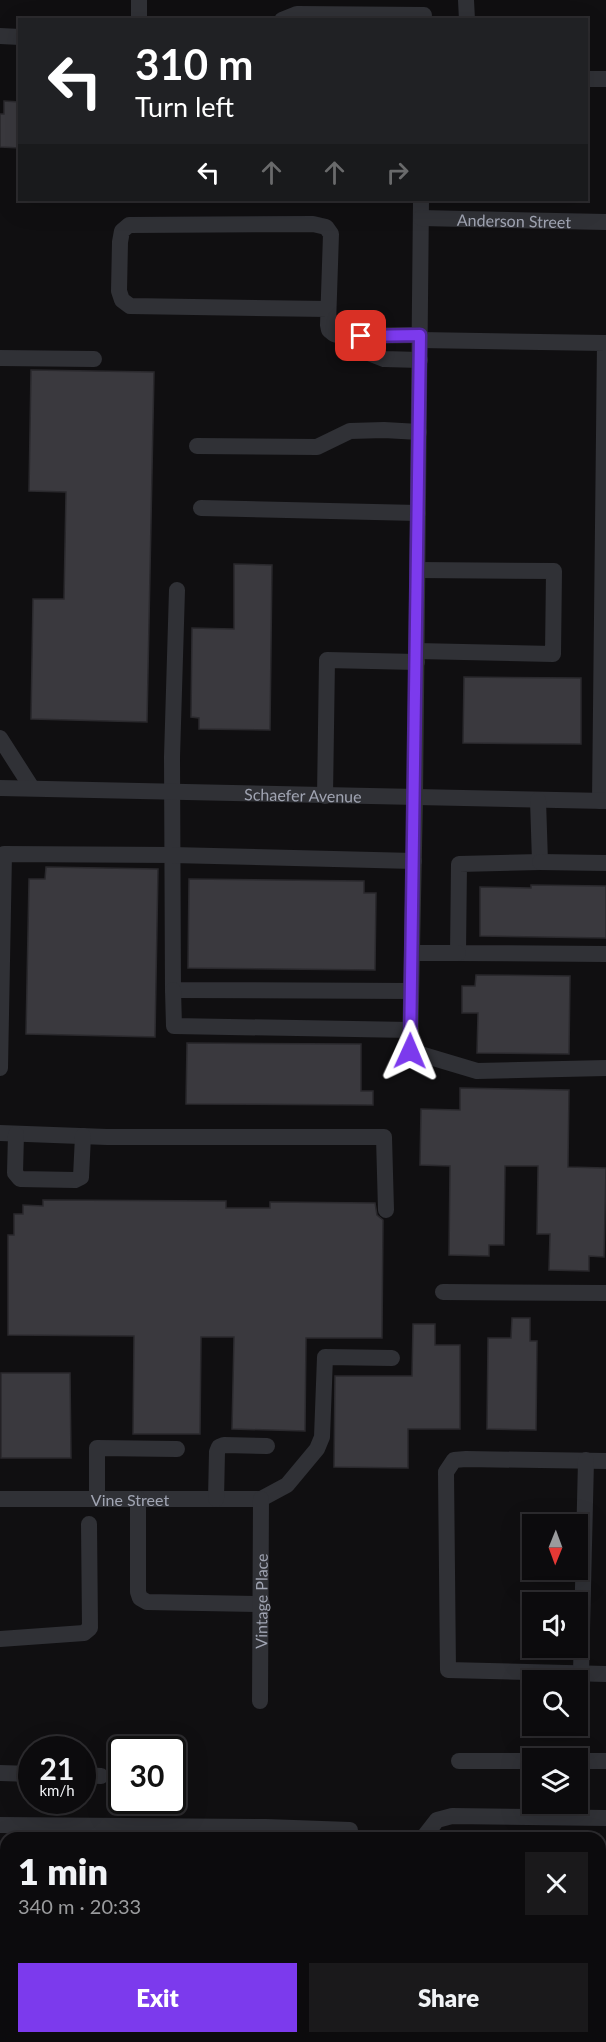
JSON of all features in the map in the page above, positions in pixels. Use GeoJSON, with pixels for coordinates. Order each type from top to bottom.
{"type":"FeatureCollection","features":[{"type":"Feature","properties":{"kind":"street"},"geometry":{"type":"LineString","coordinates":[[139,18],[140,0]]}},
{"type":"Feature","properties":{"kind":"street"},"geometry":{"type":"LineString","coordinates":[[466,0],[467,18]]}},
{"type":"Feature","properties":{"kind":"street"},"geometry":{"type":"LineString","coordinates":[[290,14],[315,17],[424,12]]}},
{"type":"Feature","properties":{"kind":"street"},"geometry":{"type":"LineString","coordinates":[[0,36],[18,37]]}},
{"type":"Feature","properties":{"kind":"street"},"geometry":{"type":"LineString","coordinates":[[588,79],[606,79]]}},
{"type":"Feature","properties":{"kind":"street"},"geometry":{"type":"LineString","coordinates":[[421,201],[417,656],[410,1051],[477,1071],[606,1068]]}},
{"type":"Feature","properties":{"kind":"street","name":"Anderson Street"},"geometry":{"type":"LineString","coordinates":[[421,218],[606,222]]}},
{"type":"Feature","properties":{"kind":"street"},"geometry":{"type":"LineString","coordinates":[[328,309],[130,306],[122,300],[119,291],[122,231],[129,225],[313,224],[326,226],[331,234],[329,330],[340,336],[605,343],[603,801]]}},
{"type":"Feature","properties":{"kind":"street"},"geometry":{"type":"LineString","coordinates":[[340,336],[351,346],[384,359],[420,360]]}},
{"type":"Feature","properties":{"kind":"street"},"geometry":{"type":"LineString","coordinates":[[0,358],[94,358]]}},
{"type":"Feature","properties":{"kind":"street"},"geometry":{"type":"LineString","coordinates":[[197,446],[317,447],[350,431],[419,432]]}},
{"type":"Feature","properties":{"kind":"street"},"geometry":{"type":"LineString","coordinates":[[201,508],[418,513]]}},
{"type":"Feature","properties":{"kind":"street"},"geometry":{"type":"LineString","coordinates":[[325,796],[327,660],[554,654],[554,572],[418,570]]}},
{"type":"Feature","properties":{"kind":"street"},"geometry":{"type":"LineString","coordinates":[[177,590],[172,855],[174,1026],[411,1030]]}},
{"type":"Feature","properties":{"kind":"street"},"geometry":{"type":"LineString","coordinates":[[0,738],[32,788]]}},
{"type":"Feature","properties":{"kind":"street","name":"Schaefer Avenue"},"geometry":{"type":"LineString","coordinates":[[0,788],[603,801]]}},
{"type":"Feature","properties":{"kind":"street"},"geometry":{"type":"LineString","coordinates":[[538,800],[540,862]]}},
{"type":"Feature","properties":{"kind":"street"},"geometry":{"type":"LineString","coordinates":[[0,1068],[4,854],[172,855],[414,861]]}},
{"type":"Feature","properties":{"kind":"street"},"geometry":{"type":"LineString","coordinates":[[458,952],[459,864],[606,863]]}},
{"type":"Feature","properties":{"kind":"street"},"geometry":{"type":"LineString","coordinates":[[412,953],[606,954]]}},
{"type":"Feature","properties":{"kind":"street"},"geometry":{"type":"LineString","coordinates":[[173,990],[411,992]]}},
{"type":"Feature","properties":{"kind":"street"},"geometry":{"type":"LineString","coordinates":[[83,1136],[81,1177],[75,1180],[20,1179],[15,1173],[8,1133],[83,1136],[384,1137],[386,1210]]}},
{"type":"Feature","properties":{"kind":"street"},"geometry":{"type":"LineString","coordinates":[[443,1292],[606,1293]]}},
{"type":"Feature","properties":{"kind":"street"},"geometry":{"type":"LineString","coordinates":[[261,1499],[286,1485],[317,1449],[322,1437],[325,1357],[392,1358]]}},
{"type":"Feature","properties":{"kind":"street"},"geometry":{"type":"LineString","coordinates":[[216,1499],[219,1448],[224,1445],[267,1446]]}},
{"type":"Feature","properties":{"kind":"street"},"geometry":{"type":"LineString","coordinates":[[97,1499],[97,1448],[177,1449]]}},
{"type":"Feature","properties":{"kind":"street"},"geometry":{"type":"LineString","coordinates":[[522,1672],[448,1670],[447,1472],[454,1460],[466,1459],[606,1461]]}},
{"type":"Feature","properties":{"kind":"street"},"geometry":{"type":"LineString","coordinates":[[581,1670],[586,1460]]}},
{"type":"Feature","properties":{"kind":"street","name":"Vine Street"},"geometry":{"type":"LineString","coordinates":[[0,1499],[261,1499]]}},
{"type":"Feature","properties":{"kind":"street"},"geometry":{"type":"LineString","coordinates":[[138,1499],[138,1592],[140,1598],[147,1602],[262,1604]]}},
{"type":"Feature","properties":{"kind":"street","name":"Vintage Place"},"geometry":{"type":"LineString","coordinates":[[260,1701],[261,1499]]}},
{"type":"Feature","properties":{"kind":"street"},"geometry":{"type":"LineString","coordinates":[[0,1639],[84,1633],[90,1628],[89,1524]]}},
{"type":"Feature","properties":{"kind":"street"},"geometry":{"type":"LineString","coordinates":[[588,1673],[606,1674]]}},
{"type":"Feature","properties":{"kind":"street"},"geometry":{"type":"LineString","coordinates":[[459,1761],[522,1761]]}},
{"type":"Feature","properties":{"kind":"street"},"geometry":{"type":"LineString","coordinates":[[588,1761],[606,1761]]}},
{"type":"Feature","properties":{"kind":"street"},"geometry":{"type":"LineString","coordinates":[[0,1773],[18,1774]]}},
{"type":"Feature","properties":{"kind":"street"},"geometry":{"type":"LineString","coordinates":[[96,1776],[101,1776]]}},
{"type":"Feature","properties":{"kind":"street"},"geometry":{"type":"LineString","coordinates":[[428,1832],[437,1820],[452,1816],[606,1818]]}},
{"type":"Feature","properties":{"kind":"street"},"geometry":{"type":"LineString","coordinates":[[0,1825],[266,1827],[350,1830],[350,1832]]}},
{"type":"Feature","properties":{"kind":"building"},"geometry":{"type":"Polygon","coordinates":[[[4,101],[18,102],[18,148],[0,147],[0,114],[4,114],[4,101]]]}},
{"type":"Feature","properties":{"kind":"building"},"geometry":{"type":"Polygon","coordinates":[[[31,370],[154,372],[147,722],[31,719],[33,599],[64,599],[66,492],[29,491],[31,370]]]}},
{"type":"Feature","properties":{"kind":"building"},"geometry":{"type":"Polygon","coordinates":[[[234,564],[272,565],[270,730],[199,729],[199,718],[191,717],[192,628],[234,629],[234,564]]]}},
{"type":"Feature","properties":{"kind":"building"},"geometry":{"type":"Polygon","coordinates":[[[464,677],[581,678],[581,744],[463,743],[464,677]]]}},
{"type":"Feature","properties":{"kind":"building"},"geometry":{"type":"Polygon","coordinates":[[[46,867],[158,869],[155,1037],[26,1034],[29,879],[45,879],[46,867]]]}},
{"type":"Feature","properties":{"kind":"building"},"geometry":{"type":"Polygon","coordinates":[[[189,879],[364,881],[364,893],[376,893],[375,970],[188,968],[189,879]]]}},
{"type":"Feature","properties":{"kind":"building"},"geometry":{"type":"Polygon","coordinates":[[[531,885],[606,886],[606,938],[480,936],[480,887],[531,888],[531,885]]]}},
{"type":"Feature","properties":{"kind":"building"},"geometry":{"type":"Polygon","coordinates":[[[476,975],[570,976],[569,1054],[477,1053],[478,1013],[462,1013],[462,986],[475,986],[476,975]]]}},
{"type":"Feature","properties":{"kind":"building"},"geometry":{"type":"Polygon","coordinates":[[[187,1043],[361,1044],[361,1091],[373,1091],[373,1105],[186,1104],[187,1043]]]}},
{"type":"Feature","properties":{"kind":"building"},"geometry":{"type":"Polygon","coordinates":[[[460,1088],[569,1090],[568,1167],[606,1168],[604,1257],[589,1256],[589,1271],[549,1270],[550,1234],[537,1234],[538,1166],[505,1166],[504,1245],[489,1245],[489,1256],[449,1255],[450,1166],[420,1165],[421,1109],[460,1110],[460,1088]]]}},
{"type":"Feature","properties":{"kind":"building"},"geometry":{"type":"Polygon","coordinates":[[[43,1200],[226,1201],[226,1208],[270,1208],[270,1202],[375,1203],[377,1215],[383,1220],[382,1338],[306,1338],[305,1431],[232,1429],[234,1337],[201,1337],[200,1434],[133,1434],[134,1336],[8,1335],[8,1235],[14,1235],[14,1214],[23,1214],[23,1205],[43,1206],[43,1200]]]}},
{"type":"Feature","properties":{"kind":"building"},"geometry":{"type":"Polygon","coordinates":[[[512,1318],[530,1318],[530,1341],[537,1341],[536,1430],[487,1429],[488,1338],[511,1338],[512,1318]]]}},
{"type":"Feature","properties":{"kind":"building"},"geometry":{"type":"Polygon","coordinates":[[[413,1324],[435,1324],[435,1345],[460,1345],[460,1429],[408,1429],[408,1468],[334,1467],[335,1376],[412,1376],[413,1324]]]}},
{"type":"Feature","properties":{"kind":"building"},"geometry":{"type":"Polygon","coordinates":[[[1,1373],[70,1373],[71,1458],[1,1458],[1,1373]]]}},
{"type":"Feature","properties":{"kind":"route"},"geometry":{"type":"LineString","coordinates":[[361,336],[420,335],[410,1051]]}}]}
